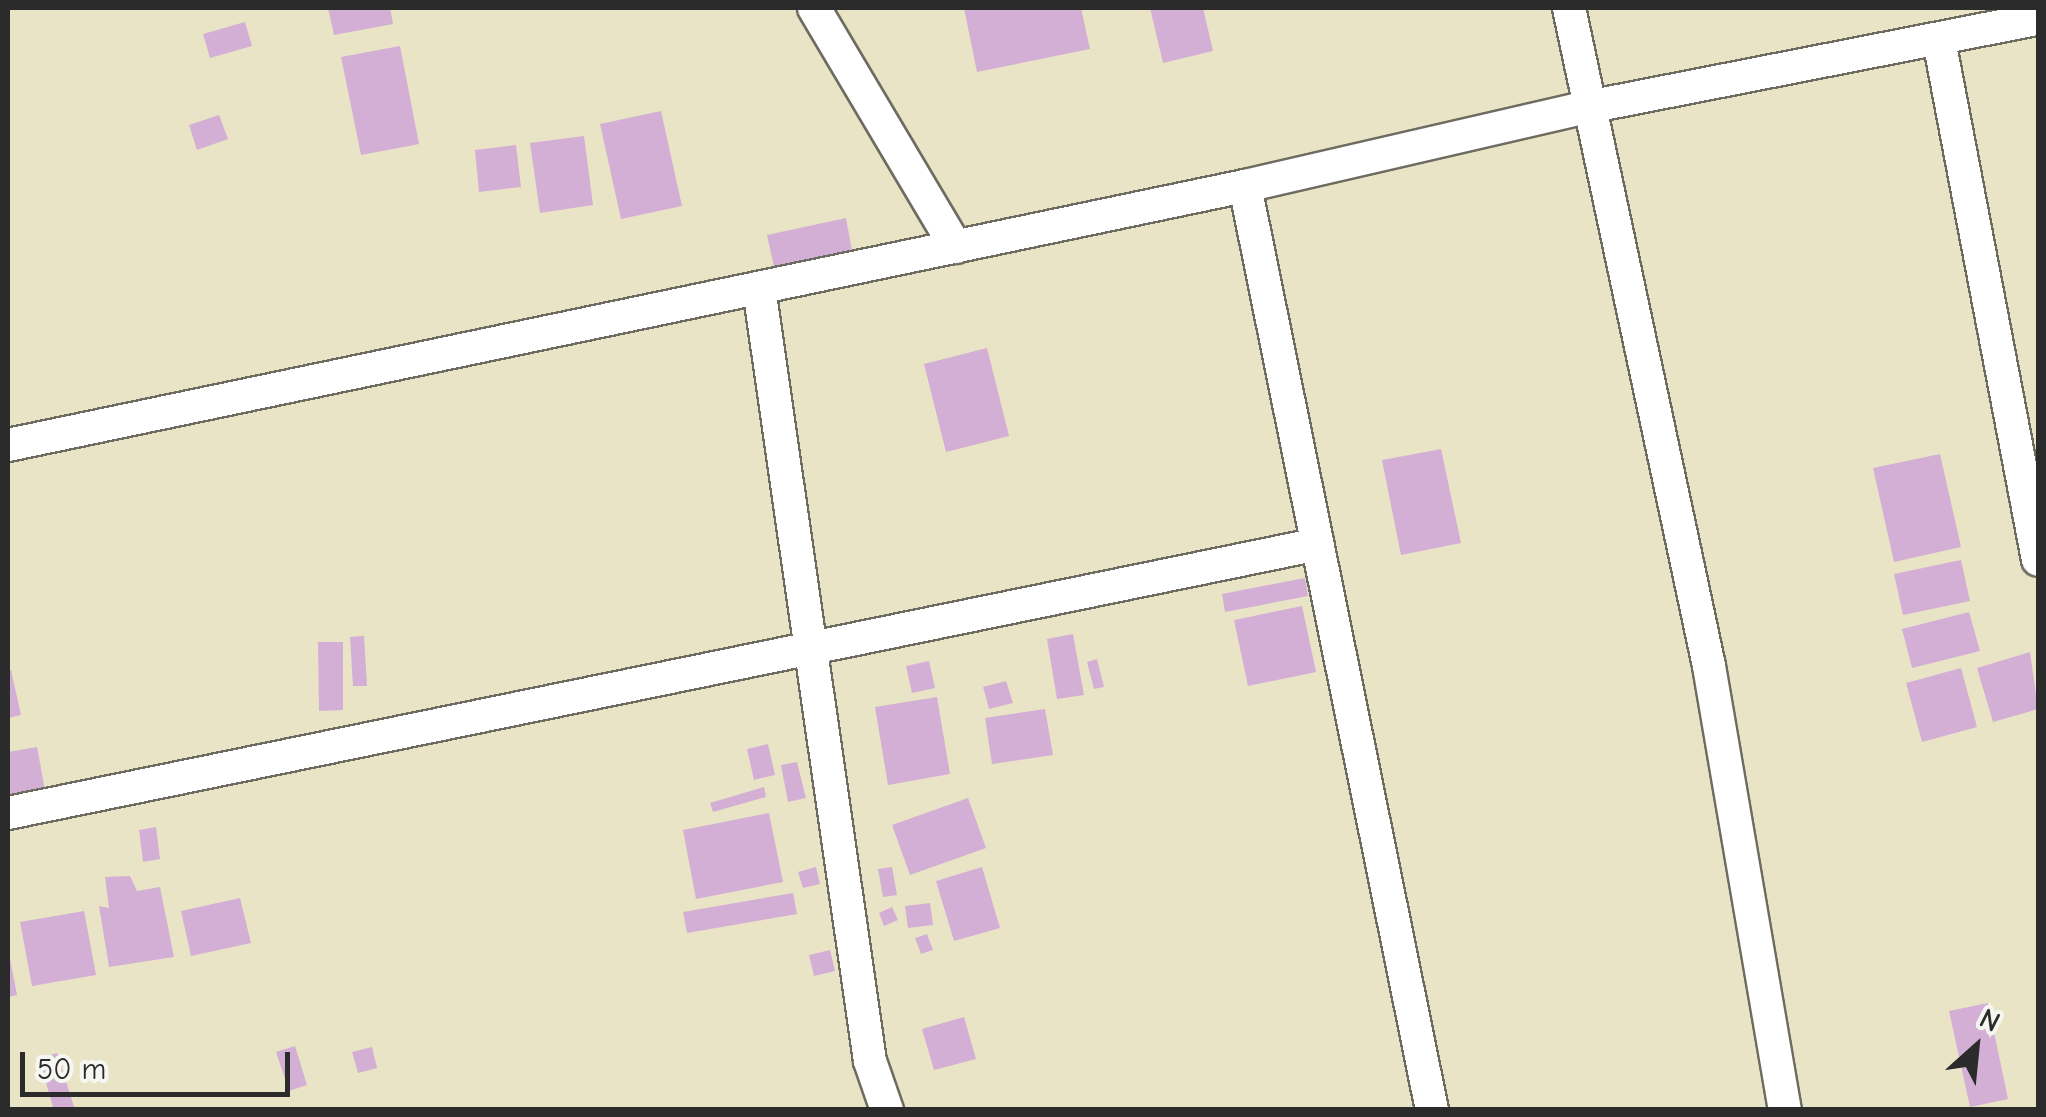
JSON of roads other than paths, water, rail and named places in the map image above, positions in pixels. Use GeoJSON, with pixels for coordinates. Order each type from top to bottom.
{"type":"FeatureCollection","features":[{"type":"Feature","properties":{"kind":"street"},"geometry":{"type":"LineString","coordinates":[[814,8],[956,246]]}},
{"type":"Feature","properties":{"kind":"street"},"geometry":{"type":"LineString","coordinates":[[1568,8],[1710,666],[1786,1110]]}},
{"type":"Feature","properties":{"kind":"street"},"geometry":{"type":"LineString","coordinates":[[8,445],[1245,186],[1588,108],[2038,19]]}},
{"type":"Feature","properties":{"kind":"street"},"geometry":{"type":"LineString","coordinates":[[1939,40],[2038,560]]}},
{"type":"Feature","properties":{"kind":"street"},"geometry":{"type":"LineString","coordinates":[[1245,186],[1432,1110]]}},
{"type":"Feature","properties":{"kind":"street"},"geometry":{"type":"LineString","coordinates":[[759,288],[870,1061],[888,1110]]}},
{"type":"Feature","properties":{"kind":"street"},"geometry":{"type":"LineString","coordinates":[[8,813],[1318,544]]}}]}
